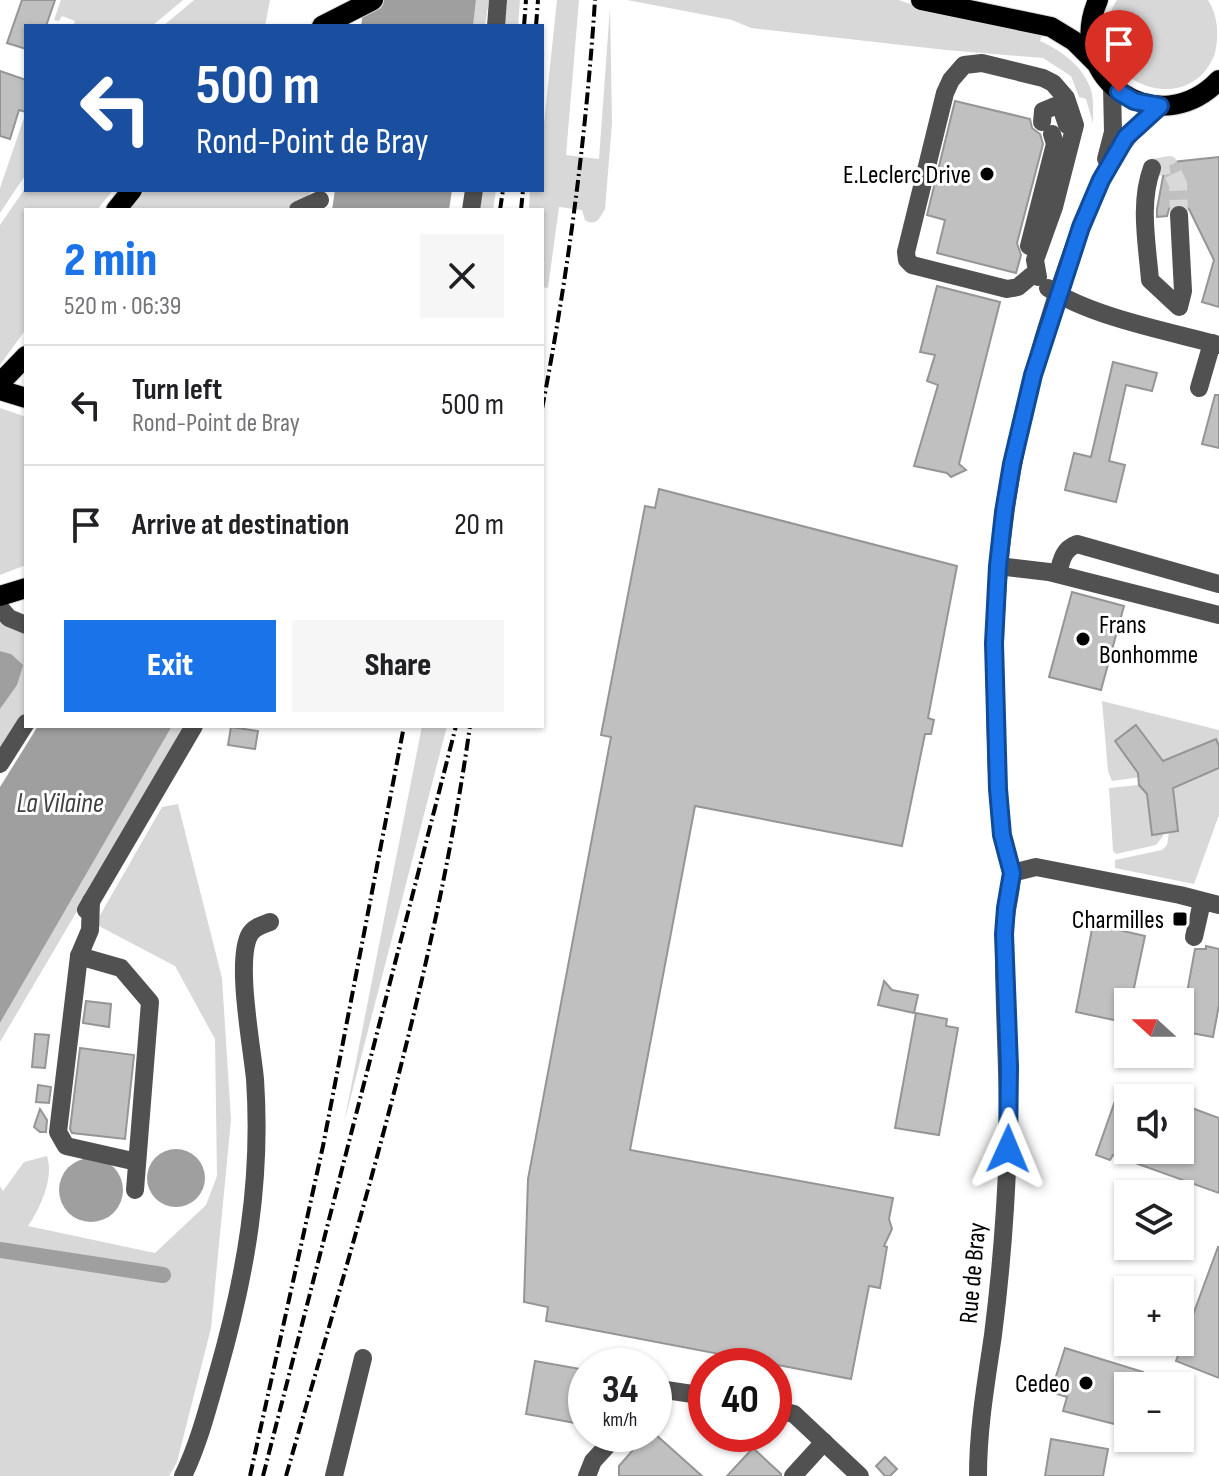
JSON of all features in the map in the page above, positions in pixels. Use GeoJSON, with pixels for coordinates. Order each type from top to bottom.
{"type":"FeatureCollection","features":[{"type":"Feature","properties":{"kind":"main road"},"geometry":{"type":"LineString","coordinates":[[326,24],[373,0]]}},
{"type":"Feature","properties":{"kind":"main road"},"geometry":{"type":"LineString","coordinates":[[921,0],[1051,27],[1074,41],[1095,62],[1112,86],[1134,101],[1160,106],[1193,100],[1217,83]]}},
{"type":"Feature","properties":{"kind":"main road"},"geometry":{"type":"LineString","coordinates":[[1095,62],[1090,32],[1098,0]]}},
{"type":"Feature","properties":{"kind":"main road"},"geometry":{"type":"LineString","coordinates":[[118,208],[130,192]]}},
{"type":"Feature","properties":{"kind":"main road"},"geometry":{"type":"LineString","coordinates":[[0,383],[24,358]]}},
{"type":"Feature","properties":{"kind":"main road"},"geometry":{"type":"LineString","coordinates":[[0,390],[24,397]]}},
{"type":"Feature","properties":{"kind":"main road"},"geometry":{"type":"LineString","coordinates":[[0,596],[24,589]]}},
{"type":"Feature","properties":{"kind":"street"},"geometry":{"type":"LineString","coordinates":[[496,24],[498,0]]}},
{"type":"Feature","properties":{"kind":"street"},"geometry":{"type":"LineString","coordinates":[[982,63],[1053,83],[1066,98],[1075,125],[1054,207],[1035,260],[1034,276],[1018,287],[1007,289],[912,265],[907,260],[906,252],[951,80],[964,65],[982,63]]}},
{"type":"Feature","properties":{"kind":"street","name":"Rue de Bray"},"geometry":{"type":"LineString","coordinates":[[978,1476],[978,1435],[999,1287],[1008,1149],[1009,1066],[1004,934],[1012,873],[1002,835],[998,789],[994,656],[998,566],[1017,440],[1057,294],[1101,180],[1113,132],[1112,86]]}},
{"type":"Feature","properties":{"kind":"street"},"geometry":{"type":"LineString","coordinates":[[1069,148],[1067,122],[1062,110],[1055,106],[1047,107],[1043,111],[1055,144],[1026,259],[1034,276],[1057,294],[1125,319],[1216,344],[1199,388]]}},
{"type":"Feature","properties":{"kind":"street","name":"Rue de Bray"},"geometry":{"type":"LineString","coordinates":[[1101,180],[1126,137],[1160,106]]}},
{"type":"Feature","properties":{"kind":"street"},"geometry":{"type":"LineString","coordinates":[[1152,168],[1144,204],[1150,280],[1179,307]]}},
{"type":"Feature","properties":{"kind":"street"},"geometry":{"type":"LineString","coordinates":[[302,208],[320,200]]}},
{"type":"Feature","properties":{"kind":"street"},"geometry":{"type":"LineString","coordinates":[[1171,332],[1183,291],[1179,215]]}},
{"type":"Feature","properties":{"kind":"street"},"geometry":{"type":"LineString","coordinates":[[1058,574],[1063,554],[1069,546],[1077,544],[1219,584]]}},
{"type":"Feature","properties":{"kind":"street"},"geometry":{"type":"LineString","coordinates":[[998,566],[1058,574],[1219,615]]}},
{"type":"Feature","properties":{"kind":"street"},"geometry":{"type":"LineString","coordinates":[[0,608],[9,618],[24,624]]}},
{"type":"Feature","properties":{"kind":"street"},"geometry":{"type":"LineString","coordinates":[[0,764],[24,726]]}},
{"type":"Feature","properties":{"kind":"street"},"geometry":{"type":"LineString","coordinates":[[81,918],[193,728]]}},
{"type":"Feature","properties":{"kind":"street"},"geometry":{"type":"LineString","coordinates":[[1012,873],[1035,879],[1206,903],[1194,937]]}},
{"type":"Feature","properties":{"kind":"street"},"geometry":{"type":"LineString","coordinates":[[91,901],[90,930],[79,956],[58,1132],[66,1146],[137,1162]]}},
{"type":"Feature","properties":{"kind":"street"},"geometry":{"type":"LineString","coordinates":[[183,1476],[208,1407],[236,1308],[250,1228],[258,1159],[255,1080],[244,971],[245,945],[254,928],[270,922]]}},
{"type":"Feature","properties":{"kind":"street"},"geometry":{"type":"LineString","coordinates":[[79,956],[121,968],[150,1002],[135,1190]]}},
{"type":"Feature","properties":{"kind":"street"},"geometry":{"type":"LineString","coordinates":[[334,1476],[363,1358]]}},
{"type":"Feature","properties":{"kind":"street"},"geometry":{"type":"LineString","coordinates":[[792,1414],[860,1476]]}},
{"type":"Feature","properties":{"kind":"street"},"geometry":{"type":"LineString","coordinates":[[793,1476],[824,1442]]}},
{"type":"Feature","properties":{"kind":"street"},"geometry":{"type":"LineString","coordinates":[[587,1476],[593,1461],[601,1452]]}},
{"type":"Feature","properties":{"kind":"shaded area"},"geometry":{"type":"Polygon","coordinates":[[[61,0],[183,0],[154,24],[74,24],[75,21],[62,16],[59,21],[54,20],[61,0]]]}},
{"type":"Feature","properties":{"kind":"shaded area"},"geometry":{"type":"Polygon","coordinates":[[[194,0],[270,0],[265,24],[165,24],[194,0]]]}},
{"type":"Feature","properties":{"kind":"shaded area"},"geometry":{"type":"Polygon","coordinates":[[[476,0],[489,0],[485,24],[473,24],[476,0]]]}},
{"type":"Feature","properties":{"kind":"shaded area"},"geometry":{"type":"Polygon","coordinates":[[[507,0],[520,0],[518,24],[504,24],[507,0]]]}},
{"type":"Feature","properties":{"kind":"shaded area"},"geometry":{"type":"Polygon","coordinates":[[[557,0],[579,0],[566,155],[599,159],[610,7],[612,123],[605,209],[592,222],[585,220],[582,210],[559,207],[548,288],[544,287],[544,208],[529,208],[530,192],[544,192],[544,123],[557,0]]]}},
{"type":"Feature","properties":{"kind":"shaded area"},"geometry":{"type":"Polygon","coordinates":[[[627,0],[899,0],[924,9],[1042,35],[1040,41],[1071,60],[1088,82],[1093,98],[1093,123],[1086,99],[1079,97],[1071,76],[1043,58],[751,28],[732,20],[627,0]]]}},
{"type":"Feature","properties":{"kind":"shaded area"},"geometry":{"type":"Polygon","coordinates":[[[1117,0],[1208,0],[1216,19],[1217,39],[1215,53],[1201,75],[1182,87],[1160,89],[1138,82],[1120,69],[1109,50],[1107,27],[1117,0]]]}},
{"type":"Feature","properties":{"kind":"shaded area"},"geometry":{"type":"Polygon","coordinates":[[[24,118],[24,177],[0,213],[0,188],[24,118]]]}},
{"type":"Feature","properties":{"kind":"shaded area"},"geometry":{"type":"Polygon","coordinates":[[[24,190],[111,192],[99,208],[24,208],[24,332],[0,365],[0,225],[24,190]]]}},
{"type":"Feature","properties":{"kind":"shaded area"},"geometry":{"type":"Polygon","coordinates":[[[143,192],[311,192],[304,202],[288,208],[131,208],[143,192]]]}},
{"type":"Feature","properties":{"kind":"shaded area"},"geometry":{"type":"Polygon","coordinates":[[[483,192],[496,192],[493,208],[480,208],[483,192]]]}},
{"type":"Feature","properties":{"kind":"shaded area"},"geometry":{"type":"Polygon","coordinates":[[[0,408],[24,416],[24,566],[0,575],[0,408]]]}},
{"type":"Feature","properties":{"kind":"shaded area"},"geometry":{"type":"Polygon","coordinates":[[[0,616],[24,628],[24,714],[0,755],[0,709],[5,700],[11,654],[0,651],[0,616]]]}},
{"type":"Feature","properties":{"kind":"shaded area"},"geometry":{"type":"Polygon","coordinates":[[[1102,701],[1219,730],[1219,746],[1216,739],[1163,761],[1135,725],[1115,741],[1141,777],[1112,781],[1108,771],[1102,701]]]}},
{"type":"Feature","properties":{"kind":"shaded area"},"geometry":{"type":"Polygon","coordinates":[[[171,728],[185,728],[0,1042],[0,1023],[171,728]]]}},
{"type":"Feature","properties":{"kind":"shaded area"},"geometry":{"type":"Polygon","coordinates":[[[422,728],[446,728],[344,1123],[422,728]]]}},
{"type":"Feature","properties":{"kind":"shaded area"},"geometry":{"type":"Polygon","coordinates":[[[1219,768],[1219,815],[1194,884],[1115,868],[1115,860],[1162,850],[1167,845],[1169,832],[1178,831],[1173,788],[1219,768]]]}},
{"type":"Feature","properties":{"kind":"shaded area"},"geometry":{"type":"Polygon","coordinates":[[[1139,785],[1147,788],[1163,836],[1156,845],[1116,854],[1113,851],[1109,788],[1139,785]]]}},
{"type":"Feature","properties":{"kind":"shaded area"},"geometry":{"type":"Polygon","coordinates":[[[178,804],[222,978],[231,1120],[211,1328],[177,1462],[169,1476],[0,1476],[0,1186],[3,1191],[24,1162],[47,1156],[49,1174],[45,1192],[28,1226],[155,1253],[206,1205],[217,1176],[215,1039],[175,966],[95,924],[162,807],[178,804]]]}},
{"type":"Feature","properties":{"kind":"water"},"geometry":{"type":"Polygon","coordinates":[[[365,0],[476,0],[473,24],[361,24],[365,0]]]}},
{"type":"Feature","properties":{"kind":"water"},"geometry":{"type":"Polygon","coordinates":[[[335,192],[452,192],[449,208],[332,208],[335,192]]]}},
{"type":"Feature","properties":{"kind":"water"},"geometry":{"type":"Polygon","coordinates":[[[0,651],[11,654],[23,665],[17,685],[0,709],[0,651]]]}},
{"type":"Feature","properties":{"kind":"water","name":"La Vilaine"},"geometry":{"type":"Polygon","coordinates":[[[37,728],[171,728],[0,1023],[0,787],[37,728]]]}},
{"type":"Feature","properties":{"kind":"water"},"geometry":{"type":"Polygon","coordinates":[[[176,1149],[187,1151],[196,1158],[203,1167],[203,1189],[196,1198],[187,1205],[176,1207],[165,1205],[156,1198],[149,1189],[147,1178],[149,1167],[156,1158],[165,1151],[176,1149]]]}},
{"type":"Feature","properties":{"kind":"water"},"geometry":{"type":"Polygon","coordinates":[[[85,1158],[97,1158],[114,1167],[121,1178],[121,1202],[114,1213],[97,1222],[85,1222],[73,1217],[64,1208],[59,1196],[59,1184],[64,1172],[73,1163],[85,1158]]]}},
{"type":"Feature","properties":{"kind":"building"},"geometry":{"type":"Polygon","coordinates":[[[22,0],[55,0],[47,24],[24,24],[24,48],[7,43],[22,0]]]}},
{"type":"Feature","properties":{"kind":"building"},"geometry":{"type":"Polygon","coordinates":[[[0,71],[24,79],[24,111],[19,110],[10,139],[0,136],[0,71]]]}},
{"type":"Feature","properties":{"kind":"building","name":"E.Leclerc Drive"},"geometry":{"type":"Polygon","coordinates":[[[955,101],[1030,119],[1032,128],[1040,134],[1043,144],[1017,243],[1021,255],[1016,273],[937,253],[945,220],[927,215],[955,101]]]}},
{"type":"Feature","properties":{"kind":"building"},"geometry":{"type":"Polygon","coordinates":[[[1219,157],[1219,307],[1202,302],[1214,260],[1189,209],[1178,203],[1169,209],[1167,216],[1157,217],[1157,209],[1163,163],[1219,157]]]}},
{"type":"Feature","properties":{"kind":"building"},"geometry":{"type":"Polygon","coordinates":[[[937,286],[1000,302],[959,464],[966,470],[951,477],[947,473],[914,466],[938,385],[927,381],[935,355],[920,352],[937,286]]]}},
{"type":"Feature","properties":{"kind":"building"},"geometry":{"type":"Polygon","coordinates":[[[1113,362],[1157,373],[1152,391],[1126,385],[1109,461],[1125,465],[1116,502],[1065,490],[1074,453],[1091,457],[1113,362]]]}},
{"type":"Feature","properties":{"kind":"building"},"geometry":{"type":"Polygon","coordinates":[[[1215,395],[1219,395],[1219,448],[1202,444],[1215,395]]]}},
{"type":"Feature","properties":{"kind":"building"},"geometry":{"type":"Polygon","coordinates":[[[659,489],[957,566],[928,718],[934,720],[931,734],[925,734],[902,846],[695,806],[630,1150],[893,1198],[889,1219],[892,1229],[884,1246],[887,1247],[880,1288],[869,1286],[851,1379],[792,1368],[792,1348],[688,1348],[546,1321],[548,1307],[524,1302],[528,1179],[611,737],[601,735],[645,506],[655,508],[659,489]]]}},
{"type":"Feature","properties":{"kind":"building"},"geometry":{"type":"Polygon","coordinates":[[[1072,592],[1124,606],[1101,690],[1049,677],[1072,592]]]}},
{"type":"Feature","properties":{"kind":"building"},"geometry":{"type":"Polygon","coordinates":[[[1136,725],[1163,761],[1216,739],[1219,746],[1219,768],[1173,788],[1178,831],[1152,835],[1147,794],[1139,785],[1138,773],[1115,741],[1136,725]]]}},
{"type":"Feature","properties":{"kind":"building"},"geometry":{"type":"Polygon","coordinates":[[[231,728],[258,731],[255,749],[228,745],[231,728]]]}},
{"type":"Feature","properties":{"kind":"building"},"geometry":{"type":"Polygon","coordinates":[[[1093,924],[1145,936],[1134,988],[1114,988],[1114,1020],[1076,1012],[1093,924]]]}},
{"type":"Feature","properties":{"kind":"building"},"geometry":{"type":"Polygon","coordinates":[[[1206,946],[1219,949],[1219,1005],[1213,1037],[1194,1034],[1194,988],[1188,988],[1195,949],[1206,949],[1206,946]]]}},
{"type":"Feature","properties":{"kind":"building"},"geometry":{"type":"Polygon","coordinates":[[[884,981],[892,990],[918,995],[914,1013],[878,1005],[884,981]]]}},
{"type":"Feature","properties":{"kind":"building"},"geometry":{"type":"Polygon","coordinates":[[[86,1001],[111,1004],[109,1027],[83,1023],[86,1001]]]}},
{"type":"Feature","properties":{"kind":"building"},"geometry":{"type":"Polygon","coordinates":[[[916,1013],[947,1019],[946,1026],[958,1028],[939,1135],[895,1128],[916,1013]]]}},
{"type":"Feature","properties":{"kind":"building"},"geometry":{"type":"Polygon","coordinates":[[[35,1034],[49,1035],[45,1068],[32,1067],[35,1034]]]}},
{"type":"Feature","properties":{"kind":"building"},"geometry":{"type":"Polygon","coordinates":[[[80,1048],[134,1055],[125,1139],[72,1133],[70,1129],[80,1048]]]}},
{"type":"Feature","properties":{"kind":"building"},"geometry":{"type":"Polygon","coordinates":[[[38,1085],[51,1087],[49,1103],[36,1102],[38,1085]]]}},
{"type":"Feature","properties":{"kind":"building"},"geometry":{"type":"Polygon","coordinates":[[[1114,1104],[1114,1155],[1110,1160],[1096,1155],[1114,1104]]]}},
{"type":"Feature","properties":{"kind":"building"},"geometry":{"type":"Polygon","coordinates":[[[40,1109],[47,1120],[46,1132],[34,1127],[40,1109]]]}},
{"type":"Feature","properties":{"kind":"building"},"geometry":{"type":"Polygon","coordinates":[[[1194,1109],[1219,1118],[1219,1193],[1194,1184],[1194,1180],[1183,1180],[1138,1164],[1194,1164],[1194,1109]]]}},
{"type":"Feature","properties":{"kind":"building"},"geometry":{"type":"Polygon","coordinates":[[[1219,1247],[1219,1378],[1176,1361],[1178,1356],[1194,1356],[1194,1312],[1219,1247]]]}},
{"type":"Feature","properties":{"kind":"building"},"geometry":{"type":"Polygon","coordinates":[[[1065,1348],[1143,1372],[1114,1372],[1114,1424],[1063,1411],[1067,1397],[1051,1392],[1065,1348]]]}},
{"type":"Feature","properties":{"kind":"building"},"geometry":{"type":"Polygon","coordinates":[[[535,1361],[568,1367],[568,1422],[526,1414],[535,1361]]]}},
{"type":"Feature","properties":{"kind":"building"},"geometry":{"type":"Polygon","coordinates":[[[1051,1439],[1108,1449],[1103,1476],[1045,1476],[1051,1439]]]}},
{"type":"Feature","properties":{"kind":"building"},"geometry":{"type":"Polygon","coordinates":[[[672,1449],[702,1476],[619,1476],[619,1466],[631,1452],[672,1452],[672,1449]]]}},
{"type":"Feature","properties":{"kind":"building"},"geometry":{"type":"Polygon","coordinates":[[[749,1452],[757,1452],[781,1474],[781,1476],[727,1476],[749,1452]]]}},
{"type":"Feature","properties":{"kind":"building"},"geometry":{"type":"Polygon","coordinates":[[[885,1457],[897,1469],[890,1476],[885,1476],[876,1466],[885,1457]]]}},
{"type":"Feature","properties":{"kind":"waterway"},"geometry":{"type":"LineString","coordinates":[[0,1250],[163,1275]]}},
{"type":"Feature","properties":{"kind":"tunnel"},"geometry":{"type":"LineString","coordinates":[[1152,168],[1169,165],[1178,184],[1179,215]]}},
{"type":"Feature","properties":{"kind":"railway"},"geometry":{"type":"LineString","coordinates":[[524,24],[526,0]]}},
{"type":"Feature","properties":{"kind":"railway"},"geometry":{"type":"LineString","coordinates":[[536,24],[538,0]]}},
{"type":"Feature","properties":{"kind":"railway"},"geometry":{"type":"LineString","coordinates":[[544,398],[575,206],[595,0]]}},
{"type":"Feature","properties":{"kind":"railway"},"geometry":{"type":"LineString","coordinates":[[500,208],[503,192]]}},
{"type":"Feature","properties":{"kind":"railway"},"geometry":{"type":"LineString","coordinates":[[521,208],[523,192]]}},
{"type":"Feature","properties":{"kind":"railway"},"geometry":{"type":"LineString","coordinates":[[250,1476],[323,1146],[404,728]]}},
{"type":"Feature","properties":{"kind":"railway"},"geometry":{"type":"LineString","coordinates":[[263,1476],[455,728]]}},
{"type":"Feature","properties":{"kind":"railway"},"geometry":{"type":"LineString","coordinates":[[286,1476],[366,1197],[415,1010],[455,821],[470,728]]}},
{"type":"Feature","properties":{"kind":"place","name":"E.Leclerc Drive"},"geometry":{"type":"Point","coordinates":[987,174]}},
{"type":"Feature","properties":{"kind":"place","name":"Frans Bonhomme"},"geometry":{"type":"Point","coordinates":[1083,639]}},
{"type":"Feature","properties":{"kind":"place","name":"Charmilles"},"geometry":{"type":"Point","coordinates":[1180,919]}},
{"type":"Feature","properties":{"kind":"place","name":"Cedeo"},"geometry":{"type":"Point","coordinates":[1086,1383]}},
{"type":"Feature","properties":{"kind":"route"},"geometry":{"type":"LineString","coordinates":[[1008,1149],[1009,1066],[1004,934],[1012,873],[1002,835],[998,789],[994,643],[998,566],[1017,440],[1057,294],[1101,180],[1126,137],[1160,106],[1134,101],[1119,92]]}}]}
